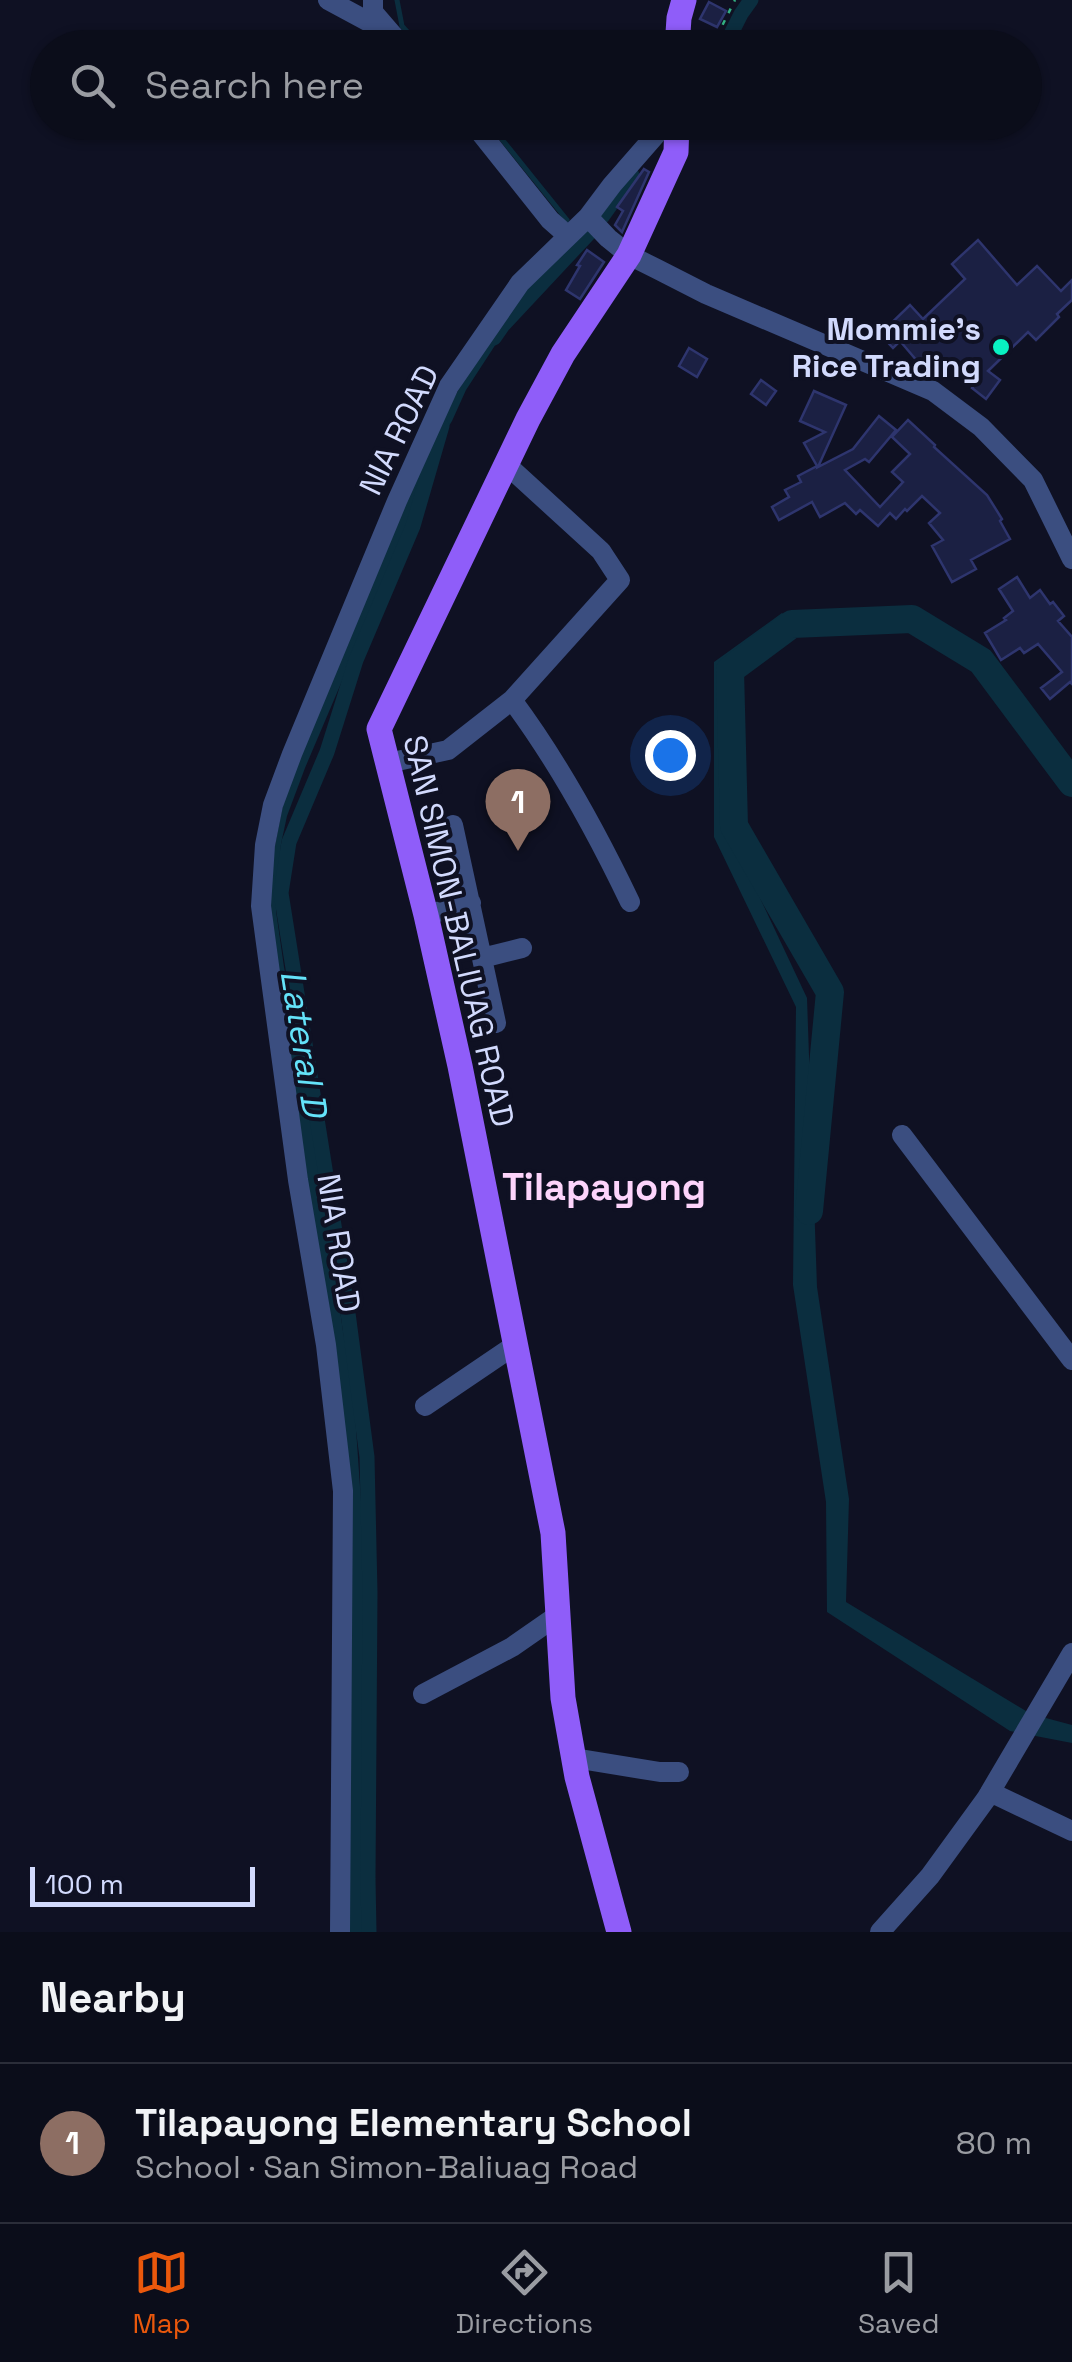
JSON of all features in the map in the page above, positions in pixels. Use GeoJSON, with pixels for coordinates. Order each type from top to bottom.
{"type":"FeatureCollection","features":[{"type":"Feature","properties":{"kind":"main road"},"geometry":{"type":"LineString","coordinates":[[678,30],[684,0]]}},
{"type":"Feature","properties":{"kind":"main road","name":"SAN SIMON-BALIUAG ROAD"},"geometry":{"type":"LineString","coordinates":[[619,1932],[574,1758],[563,1698],[552,1532],[460,1066],[379,729],[563,354],[629,255],[676,152],[676,140]]}},
{"type":"Feature","properties":{"kind":"street"},"geometry":{"type":"LineString","coordinates":[[328,0],[379,30]]}},
{"type":"Feature","properties":{"kind":"street"},"geometry":{"type":"LineString","coordinates":[[373,0],[374,12],[389,30]]}},
{"type":"Feature","properties":{"kind":"street"},"geometry":{"type":"LineString","coordinates":[[486,140],[550,220],[568,235]]}},
{"type":"Feature","properties":{"kind":"street","name":"NIA ROAD"},"geometry":{"type":"LineString","coordinates":[[340,1932],[343,1491],[326,1345],[298,1180],[261,906],[273,805],[444,395],[520,283],[588,217],[651,140]]}},
{"type":"Feature","properties":{"kind":"street"},"geometry":{"type":"LineString","coordinates":[[588,217],[629,255],[706,294],[933,391],[981,427],[1034,480],[1072,559]]}},
{"type":"Feature","properties":{"kind":"street"},"geometry":{"type":"LineString","coordinates":[[388,764],[448,750],[512,700],[620,580],[601,551],[506,464]]}},
{"type":"Feature","properties":{"kind":"street"},"geometry":{"type":"LineString","coordinates":[[512,700],[568,782],[630,902]]}},
{"type":"Feature","properties":{"kind":"street"},"geometry":{"type":"LineString","coordinates":[[453,824],[496,1023]]}},
{"type":"Feature","properties":{"kind":"street"},"geometry":{"type":"LineString","coordinates":[[426,914],[471,903]]}},
{"type":"Feature","properties":{"kind":"street"},"geometry":{"type":"LineString","coordinates":[[482,958],[522,948]]}},
{"type":"Feature","properties":{"kind":"street"},"geometry":{"type":"LineString","coordinates":[[902,1135],[1072,1360]]}},
{"type":"Feature","properties":{"kind":"street"},"geometry":{"type":"LineString","coordinates":[[425,1406],[515,1345]]}},
{"type":"Feature","properties":{"kind":"street"},"geometry":{"type":"LineString","coordinates":[[423,1694],[512,1647],[558,1615]]}},
{"type":"Feature","properties":{"kind":"street"},"geometry":{"type":"LineString","coordinates":[[880,1932],[949,1852],[990,1792],[1072,1653]]}},
{"type":"Feature","properties":{"kind":"street"},"geometry":{"type":"LineString","coordinates":[[574,1758],[641,1770],[679,1772]]}},
{"type":"Feature","properties":{"kind":"street"},"geometry":{"type":"LineString","coordinates":[[990,1792],[1072,1831]]}},
{"type":"Feature","properties":{"kind":"path"},"geometry":{"type":"LineString","coordinates":[[720,30],[735,0]]}},
{"type":"Feature","properties":{"kind":"water","name":"Lateral D"},"geometry":{"type":"Polygon","coordinates":[[[501,320],[507,327],[466,390],[430,457],[382,587],[305,768],[281,844],[276,911],[310,1100],[353,1385],[365,1559],[361,1827],[364,1917],[362,1932],[345,1932],[349,1536],[266,891],[288,779],[425,445],[501,320]]]}},
{"type":"Feature","properties":{"kind":"water"},"geometry":{"type":"Polygon","coordinates":[[[782,613],[792,624],[730,670],[728,830],[807,998],[817,1287],[849,1499],[846,1602],[1031,1714],[1072,1725],[1072,1743],[1010,1731],[827,1612],[826,1502],[793,1285],[796,1007],[714,837],[714,662],[782,613]]]}},
{"type":"Feature","properties":{"kind":"building"},"geometry":{"type":"Polygon","coordinates":[[[709,2],[726,11],[717,27],[700,19],[709,2]]]}},
{"type":"Feature","properties":{"kind":"building"},"geometry":{"type":"Polygon","coordinates":[[[644,169],[649,172],[622,232],[615,225],[623,211],[617,207],[644,169]]]}},
{"type":"Feature","properties":{"kind":"building"},"geometry":{"type":"Polygon","coordinates":[[[978,240],[1017,285],[1037,266],[1061,291],[1072,280],[1072,300],[1057,314],[1059,317],[1036,340],[1028,332],[988,371],[1000,380],[986,399],[948,362],[941,370],[925,356],[918,362],[900,341],[893,348],[880,334],[910,305],[923,319],[965,279],[952,264],[978,240]]]}},
{"type":"Feature","properties":{"kind":"building"},"geometry":{"type":"Polygon","coordinates":[[[587,250],[604,262],[580,299],[566,290],[587,250]]]}},
{"type":"Feature","properties":{"kind":"building"},"geometry":{"type":"Polygon","coordinates":[[[689,348],[707,359],[697,377],[679,366],[689,348]]]}},
{"type":"Feature","properties":{"kind":"building"},"geometry":{"type":"Polygon","coordinates":[[[761,380],[776,391],[766,405],[751,394],[761,380]]]}},
{"type":"Feature","properties":{"kind":"building"},"geometry":{"type":"Polygon","coordinates":[[[814,391],[846,405],[818,467],[853,449],[879,416],[896,430],[869,462],[865,459],[845,470],[880,507],[903,482],[892,472],[910,454],[892,437],[908,420],[987,495],[1010,539],[971,560],[976,569],[952,582],[932,546],[943,540],[929,523],[940,513],[922,496],[896,519],[890,513],[878,526],[845,503],[820,517],[812,502],[779,520],[772,507],[789,497],[785,490],[801,482],[798,476],[817,466],[804,443],[825,432],[800,421],[814,391]]]}},
{"type":"Feature","properties":{"kind":"building"},"geometry":{"type":"Polygon","coordinates":[[[1017,577],[1030,598],[1040,590],[1050,604],[1053,602],[1064,616],[1058,621],[1072,637],[1072,684],[1050,699],[1041,688],[1062,672],[1038,644],[1024,653],[1020,648],[1001,660],[985,633],[1013,611],[999,589],[1017,577]]]}},
{"type":"Feature","properties":{"kind":"waterway"},"geometry":{"type":"LineString","coordinates":[[397,0],[406,30]]}},
{"type":"Feature","properties":{"kind":"waterway","name":"Lateral D"},"geometry":{"type":"LineString","coordinates":[[733,30],[751,0]]}},
{"type":"Feature","properties":{"kind":"waterway"},"geometry":{"type":"LineString","coordinates":[[503,140],[567,220]]}},
{"type":"Feature","properties":{"kind":"waterway","name":"Lateral D"},"geometry":{"type":"LineString","coordinates":[[602,217],[632,175]]}},
{"type":"Feature","properties":{"kind":"waterway","name":"Lateral D"},"geometry":{"type":"LineString","coordinates":[[494,338],[591,231]]}},
{"type":"Feature","properties":{"kind":"waterway","name":"Lateral D"},"geometry":{"type":"LineString","coordinates":[[369,1932],[367,1457],[281,893],[289,842],[327,752],[356,660],[413,526],[442,426]]}},
{"type":"Feature","properties":{"kind":"waterway"},"geometry":{"type":"LineString","coordinates":[[809,1211],[830,992],[734,826],[730,670],[792,624],[912,619],[981,661],[1072,783]]}},
{"type":"Feature","properties":{"kind":"place","name":"Mommie's Rice Trading"},"geometry":{"type":"Point","coordinates":[1001,347]}},
{"type":"Feature","properties":{"kind":"place","name":"Tilapayong Elementary School"},"geometry":{"type":"Point","coordinates":[518,851]}},
{"type":"Feature","properties":{"kind":"district","name":"Tilapayong"},"geometry":{"type":"Point","coordinates":[604,1187]}}]}
